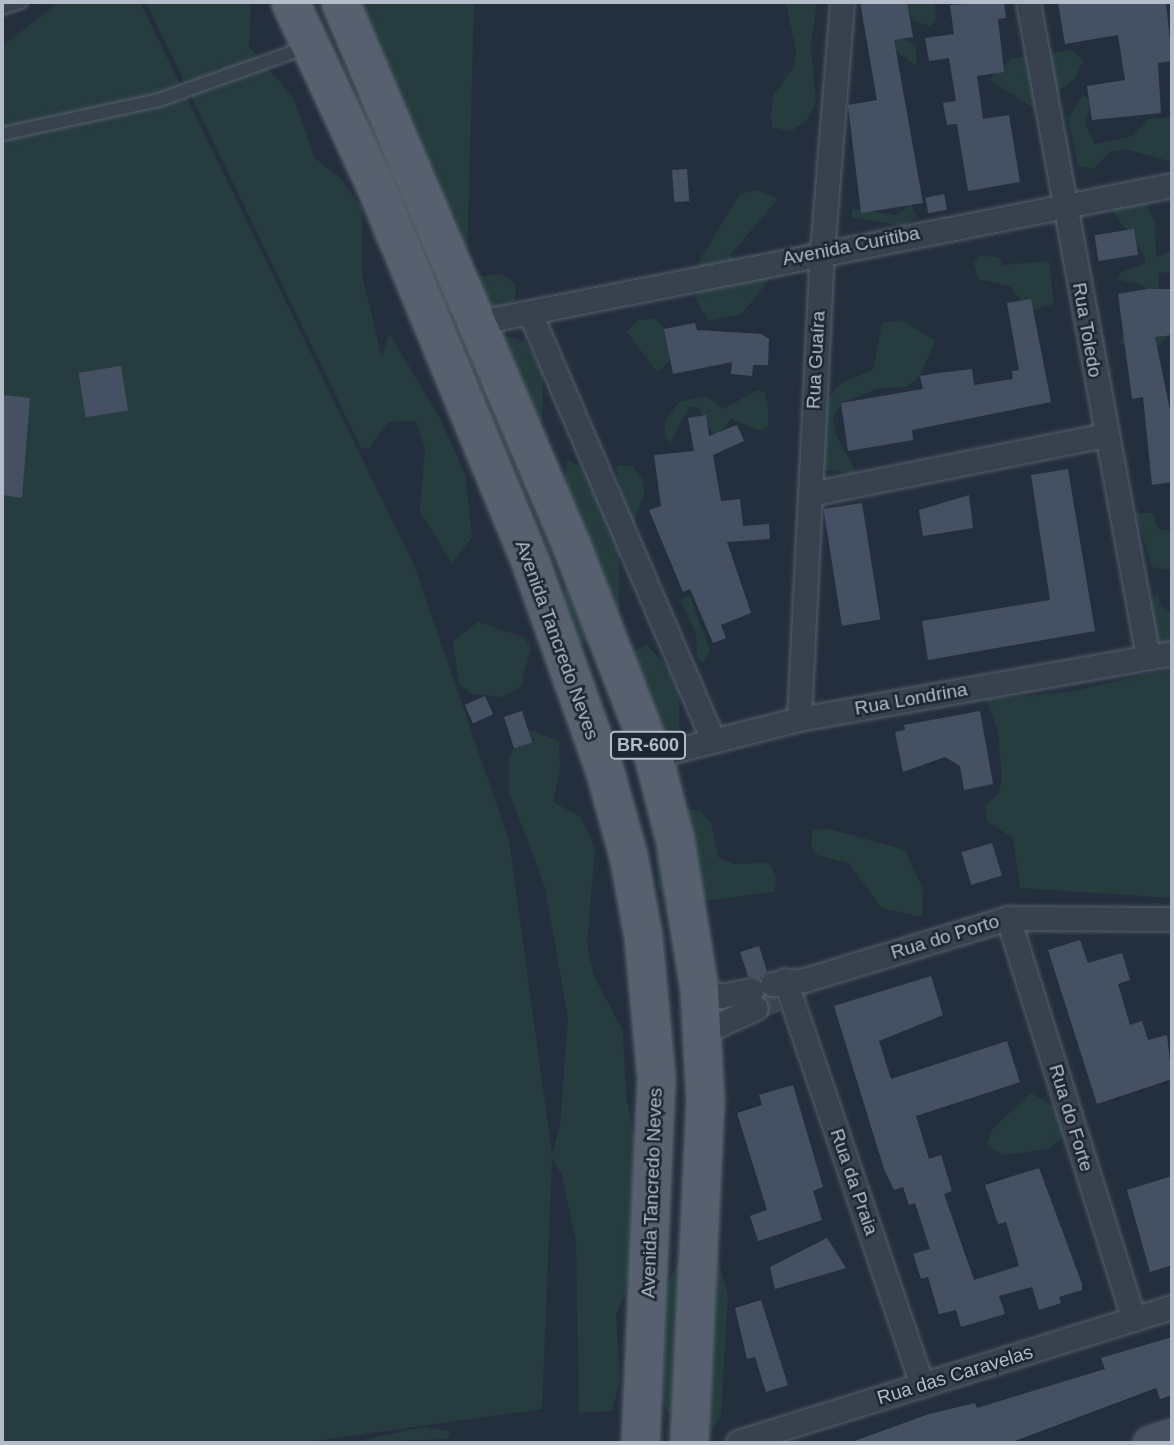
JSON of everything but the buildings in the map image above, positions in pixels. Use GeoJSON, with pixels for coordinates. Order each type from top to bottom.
{"type":"FeatureCollection","features":[{"type":"Feature","properties":{"kind":"main road","name":"Avenida Tancredo Neves"},"geometry":{"type":"LineString","coordinates":[[290,2],[375,185],[531,564],[604,769],[628,855],[643,937],[656,1078],[640,1443]]}},
{"type":"Feature","properties":{"kind":"main road","name":"BR-600"},"geometry":{"type":"LineString","coordinates":[[340,2],[480,322],[653,756],[675,841],[699,990],[703,1032],[706,1169],[689,1443]]}},
{"type":"Feature","properties":{"kind":"street","name":"Rua Guaíra"},"geometry":{"type":"LineString","coordinates":[[799,719],[822,252],[842,2]]}},
{"type":"Feature","properties":{"kind":"street","name":"Rua Toledo"},"geometry":{"type":"LineString","coordinates":[[1028,2],[1105,435],[1148,657]]}},
{"type":"Feature","properties":{"kind":"street","name":"Avenida Curitiba"},"geometry":{"type":"LineString","coordinates":[[480,322],[1064,204],[1172,186]]}},
{"type":"Feature","properties":{"kind":"street"},"geometry":{"type":"LineString","coordinates":[[530,313],[713,740]]}},
{"type":"Feature","properties":{"kind":"street"},"geometry":{"type":"LineString","coordinates":[[810,494],[1105,435]]}},
{"type":"Feature","properties":{"kind":"street","name":"Rua Londrina"},"geometry":{"type":"LineString","coordinates":[[653,756],[799,719],[1172,653]]}},
{"type":"Feature","properties":{"kind":"street","name":"Rua do Porto"},"geometry":{"type":"LineString","coordinates":[[703,1032],[776,991],[1008,918],[1172,919]]}},
{"type":"Feature","properties":{"kind":"street","name":"Rua do Forte"},"geometry":{"type":"LineString","coordinates":[[1008,918],[1134,1319]]}},
{"type":"Feature","properties":{"kind":"street","name":"Rua do Porto"},"geometry":{"type":"LineString","coordinates":[[699,990],[721,996],[776,991]]}},
{"type":"Feature","properties":{"kind":"street","name":"Rua da Praia"},"geometry":{"type":"LineString","coordinates":[[776,991],[922,1385]]}},
{"type":"Feature","properties":{"kind":"street","name":"Rua das Caravelas"},"geometry":{"type":"LineString","coordinates":[[738,1442],[1172,1307]]}},
{"type":"Feature","properties":{"kind":"street"},"geometry":{"type":"LineString","coordinates":[[1150,1443],[1172,1436]]}},
{"type":"Feature","properties":{"kind":"lane"},"geometry":{"type":"LineString","coordinates":[[2,8],[21,2]]}},
{"type":"Feature","properties":{"kind":"lane"},"geometry":{"type":"LineString","coordinates":[[2,134],[159,100],[310,45]]}},
{"type":"Feature","properties":{"kind":"green space"},"geometry":{"type":"Polygon","coordinates":[[[60,2],[140,2],[414,565],[509,840],[552,1155],[560,1125],[568,1018],[545,887],[509,792],[509,756],[527,729],[559,741],[560,771],[553,802],[581,817],[595,848],[587,945],[594,976],[623,1031],[626,1096],[647,1194],[641,1256],[616,1315],[620,1380],[612,1411],[579,1413],[576,1242],[562,1175],[552,1159],[542,1409],[301,1443],[2,1443],[2,46],[60,2]]]}},
{"type":"Feature","properties":{"kind":"green space"},"geometry":{"type":"Polygon","coordinates":[[[146,2],[251,2],[249,47],[293,97],[315,158],[342,180],[362,208],[362,275],[382,358],[389,333],[439,416],[465,474],[472,537],[452,563],[420,512],[425,449],[416,421],[388,422],[369,448],[361,448],[146,2]]]}},
{"type":"Feature","properties":{"kind":"green space"},"geometry":{"type":"Polygon","coordinates":[[[347,2],[474,2],[467,266],[347,2]]]}},
{"type":"Feature","properties":{"kind":"green space"},"geometry":{"type":"Polygon","coordinates":[[[786,2],[817,2],[811,47],[816,103],[806,121],[791,131],[772,127],[771,111],[774,94],[793,68],[796,53],[786,2]]]}},
{"type":"Feature","properties":{"kind":"green space"},"geometry":{"type":"Polygon","coordinates":[[[902,2],[935,2],[936,21],[930,26],[913,21],[902,2]]]}},
{"type":"Feature","properties":{"kind":"green space"},"geometry":{"type":"Polygon","coordinates":[[[900,36],[916,46],[917,66],[879,38],[900,36]]]}},
{"type":"Feature","properties":{"kind":"green space"},"geometry":{"type":"Polygon","coordinates":[[[1072,50],[1083,61],[1076,77],[1037,110],[989,80],[1012,58],[1072,50]]]}},
{"type":"Feature","properties":{"kind":"green space"},"geometry":{"type":"Polygon","coordinates":[[[367,92],[467,277],[502,274],[516,284],[515,300],[502,309],[437,307],[379,250],[372,236],[353,99],[367,92]]]}},
{"type":"Feature","properties":{"kind":"green space"},"geometry":{"type":"Polygon","coordinates":[[[1083,96],[1092,99],[1085,123],[1095,144],[1132,136],[1148,119],[1172,117],[1172,162],[1126,149],[1110,152],[1093,169],[1078,166],[1068,118],[1083,96]]]}},
{"type":"Feature","properties":{"kind":"green space"},"geometry":{"type":"Polygon","coordinates":[[[757,190],[778,199],[730,255],[735,264],[770,274],[768,281],[742,314],[709,321],[696,300],[700,259],[740,194],[757,190]]]}},
{"type":"Feature","properties":{"kind":"green space"},"geometry":{"type":"Polygon","coordinates":[[[1145,199],[1155,223],[1156,257],[1172,250],[1172,272],[1159,273],[1158,281],[1169,335],[1157,348],[1120,344],[1122,335],[1138,329],[1153,295],[1142,285],[1117,279],[1121,272],[1145,264],[1145,257],[1110,207],[1145,199]]]}},
{"type":"Feature","properties":{"kind":"green space"},"geometry":{"type":"Polygon","coordinates":[[[911,205],[917,216],[904,226],[851,217],[853,209],[897,215],[911,205]]]}},
{"type":"Feature","properties":{"kind":"green space"},"geometry":{"type":"Polygon","coordinates":[[[980,256],[998,257],[1003,265],[1049,261],[1054,304],[1029,311],[1010,286],[978,279],[974,262],[980,256]]]}},
{"type":"Feature","properties":{"kind":"green space"},"geometry":{"type":"Polygon","coordinates":[[[655,319],[666,330],[669,354],[669,362],[657,372],[627,332],[638,320],[655,319]]]}},
{"type":"Feature","properties":{"kind":"green space"},"geometry":{"type":"Polygon","coordinates":[[[901,320],[935,341],[920,376],[906,387],[879,388],[841,403],[833,419],[836,435],[857,474],[817,469],[821,406],[842,382],[873,370],[882,323],[901,320]]]}},
{"type":"Feature","properties":{"kind":"green space"},"geometry":{"type":"Polygon","coordinates":[[[493,332],[525,341],[543,371],[542,421],[534,435],[493,332]]]}},
{"type":"Feature","properties":{"kind":"green space"},"geometry":{"type":"Polygon","coordinates":[[[757,390],[765,392],[768,408],[768,426],[761,431],[731,419],[716,439],[698,407],[690,407],[670,443],[665,437],[665,421],[679,402],[706,396],[724,409],[757,390]]]}},
{"type":"Feature","properties":{"kind":"green space"},"geometry":{"type":"Polygon","coordinates":[[[568,459],[622,498],[616,466],[633,466],[643,480],[644,496],[619,559],[619,609],[612,626],[600,639],[568,648],[560,602],[571,572],[562,492],[568,459]]]}},
{"type":"Feature","properties":{"kind":"green space"},"geometry":{"type":"Polygon","coordinates":[[[1136,513],[1153,513],[1158,529],[1172,531],[1172,570],[1152,567],[1136,513]]]}},
{"type":"Feature","properties":{"kind":"green space"},"geometry":{"type":"Polygon","coordinates":[[[1158,591],[1161,606],[1172,613],[1172,645],[1156,645],[1143,615],[1158,591]]]}},
{"type":"Feature","properties":{"kind":"green space"},"geometry":{"type":"Polygon","coordinates":[[[690,596],[710,651],[703,663],[697,659],[696,634],[680,599],[690,596]]]}},
{"type":"Feature","properties":{"kind":"green space"},"geometry":{"type":"Polygon","coordinates":[[[478,622],[524,637],[531,648],[521,686],[504,697],[472,694],[459,684],[453,641],[478,622]]]}},
{"type":"Feature","properties":{"kind":"green space"},"geometry":{"type":"Polygon","coordinates":[[[646,644],[669,669],[679,693],[679,744],[667,750],[630,653],[646,644]]]}},
{"type":"Feature","properties":{"kind":"green space"},"geometry":{"type":"Polygon","coordinates":[[[1172,668],[1172,898],[1020,888],[1013,838],[987,821],[985,805],[998,795],[1002,778],[998,731],[986,699],[1069,692],[1172,668]]]}},
{"type":"Feature","properties":{"kind":"green space"},"geometry":{"type":"Polygon","coordinates":[[[675,806],[700,811],[711,824],[718,857],[733,864],[768,863],[777,877],[774,892],[704,901],[704,933],[715,981],[675,949],[667,901],[658,887],[655,851],[675,806]]]}},
{"type":"Feature","properties":{"kind":"green space"},"geometry":{"type":"Polygon","coordinates":[[[830,829],[905,850],[923,890],[922,917],[881,908],[849,863],[817,855],[811,847],[813,830],[830,829]]]}},
{"type":"Feature","properties":{"kind":"green space"},"geometry":{"type":"Polygon","coordinates":[[[1031,1093],[1056,1108],[1064,1122],[1062,1138],[1049,1149],[1002,1155],[987,1145],[992,1129],[1031,1093]]]}},
{"type":"Feature","properties":{"kind":"green space"},"geometry":{"type":"Polygon","coordinates":[[[715,1248],[728,1294],[721,1414],[705,1443],[682,1436],[658,1393],[661,1295],[684,1251],[715,1248]]]}},
{"type":"Feature","properties":{"kind":"green space"},"geometry":{"type":"Polygon","coordinates":[[[424,1427],[450,1431],[448,1439],[349,1443],[424,1427]]]}},
{"type":"Feature","properties":{"kind":"tunnel"},"geometry":{"type":"LineString","coordinates":[[756,1008],[777,1000]]}}]}
